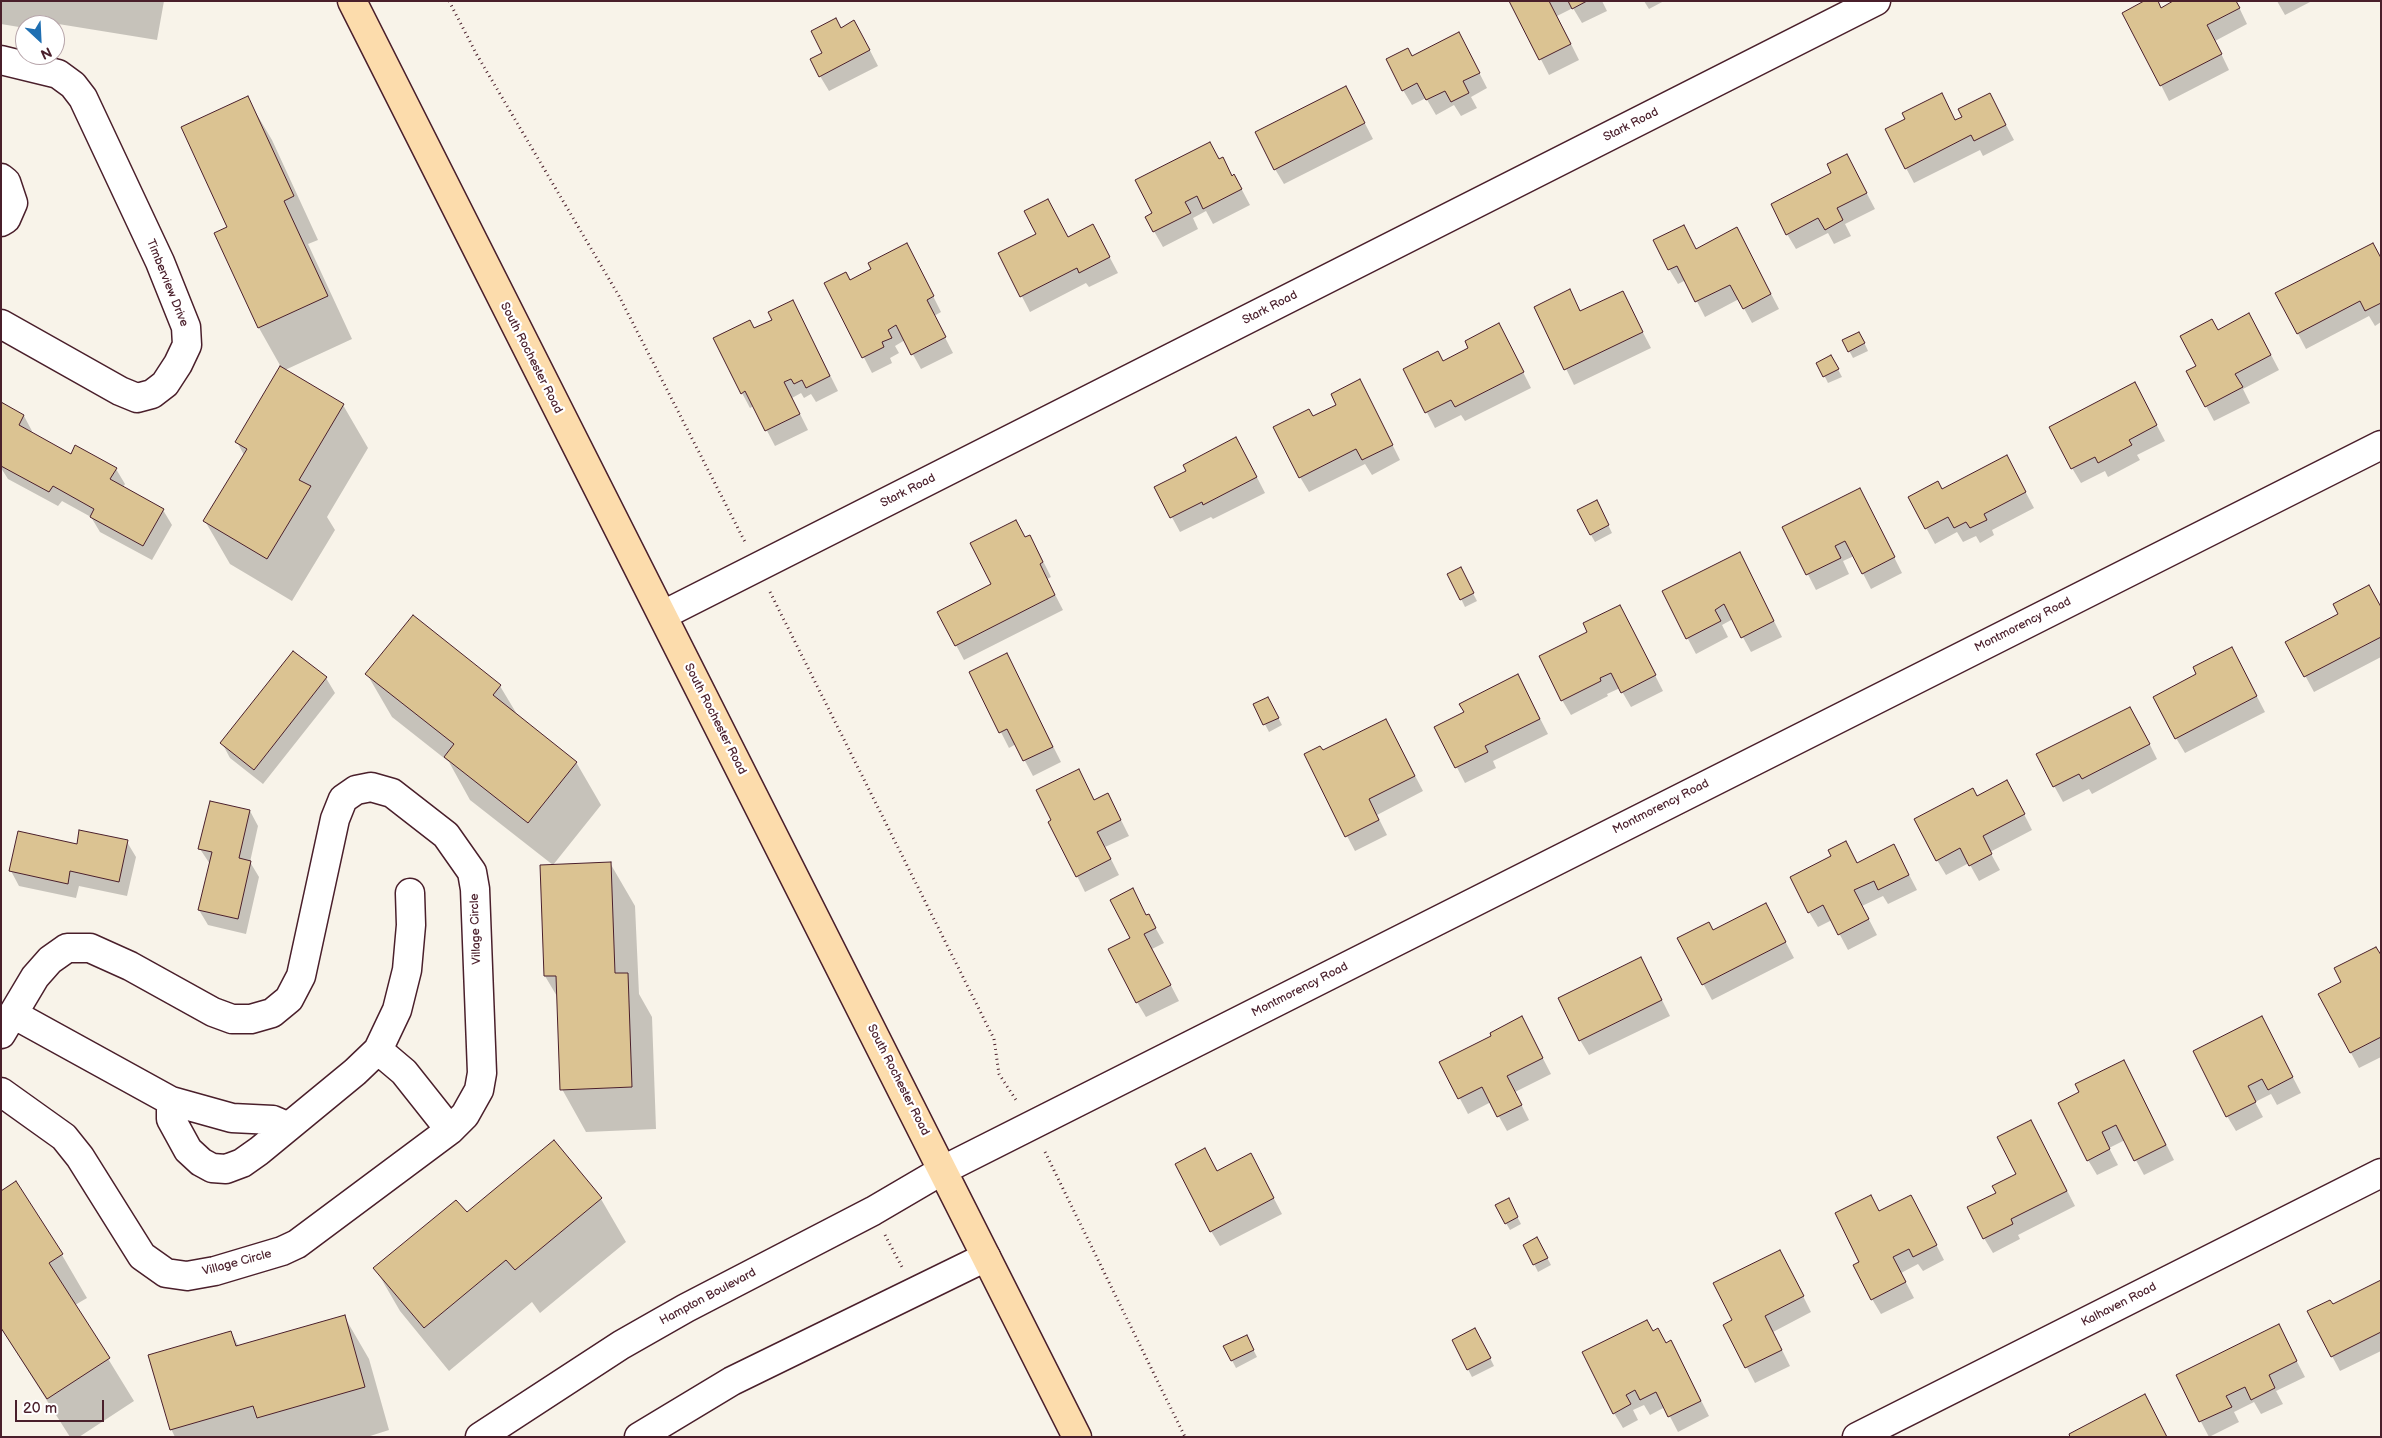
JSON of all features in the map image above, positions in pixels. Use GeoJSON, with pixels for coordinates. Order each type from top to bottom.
{"type":"FeatureCollection","features":[{"type":"Feature","properties":{"kind":"main road","name":"South Rochester Road"},"geometry":{"type":"LineString","coordinates":[[352,1],[1077,1437]]}},
{"type":"Feature","properties":{"kind":"street","name":"Stark Road"},"geometry":{"type":"LineString","coordinates":[[663,615],[1876,1]]}},
{"type":"Feature","properties":{"kind":"street","name":"Timberview Drive"},"geometry":{"type":"LineString","coordinates":[[1,60],[58,74],[73,85],[84,98],[160,262],[186,327],[186,345],[178,364],[165,384],[152,394],[137,398],[120,391],[1,324]]}},
{"type":"Feature","properties":{"kind":"street"},"geometry":{"type":"LineString","coordinates":[[1,178],[6,182],[13,203],[6,219],[1,222]]}},
{"type":"Feature","properties":{"kind":"street","name":"Montmorency Road"},"geometry":{"type":"LineString","coordinates":[[943,1170],[2381,445]]}},
{"type":"Feature","properties":{"kind":"street","name":"Village Circle"},"geometry":{"type":"LineString","coordinates":[[1,1092],[64,1137],[80,1157],[142,1256],[166,1273],[187,1276],[215,1271],[282,1251],[297,1244],[450,1130],[465,1115],[479,1090],[482,1073],[475,889],[472,872],[446,835],[392,793],[371,787],[356,790],[343,799],[335,819],[301,976],[289,999],[272,1013],[251,1019],[232,1019],[213,1012],[130,966],[90,948],[67,948],[50,960],[35,977],[7,1024]]}},
{"type":"Feature","properties":{"kind":"street"},"geometry":{"type":"LineString","coordinates":[[171,1101],[171,1119],[178,1135],[188,1150],[201,1162],[212,1168],[226,1169],[242,1162],[355,1072],[378,1050],[397,1010],[406,970],[411,925],[410,893]]}},
{"type":"Feature","properties":{"kind":"street"},"geometry":{"type":"LineString","coordinates":[[7,1024],[171,1101],[232,1118],[273,1120],[287,1126]]}},
{"type":"Feature","properties":{"kind":"street"},"geometry":{"type":"LineString","coordinates":[[378,1050],[404,1072],[450,1130]]}},
{"type":"Feature","properties":{"kind":"street","name":"Hampton Boulevard"},"geometry":{"type":"LineString","coordinates":[[480,1437],[621,1345],[686,1308],[873,1211],[943,1170]]}},
{"type":"Feature","properties":{"kind":"street","name":"Kalhaven Road"},"geometry":{"type":"LineString","coordinates":[[1857,1437],[2381,1173]]}},
{"type":"Feature","properties":{"kind":"street"},"geometry":{"type":"LineString","coordinates":[[639,1437],[732,1381],[986,1257]]}},
{"type":"Feature","properties":{"kind":"path"},"geometry":{"type":"LineString","coordinates":[[449,1],[477,55],[619,296],[758,567],[994,1039],[999,1074],[1032,1125],[1185,1437]]}},
{"type":"Feature","properties":{"kind":"path"},"geometry":{"type":"LineString","coordinates":[[882,1228],[906,1275]]}},
{"type":"Feature","properties":{"kind":"building"},"geometry":{"type":"Polygon","coordinates":[[[1509,1],[1549,1],[1571,44],[1539,60],[1509,1]]]}},
{"type":"Feature","properties":{"kind":"building"},"geometry":{"type":"Polygon","coordinates":[[[1568,1],[1587,1],[1572,9],[1568,1]]]}},
{"type":"Feature","properties":{"kind":"building"},"geometry":{"type":"Polygon","coordinates":[[[2144,1],[2158,1],[2161,8],[2173,1],[2236,1],[2240,8],[2207,25],[2222,54],[2160,86],[2122,13],[2144,1]]]}},
{"type":"Feature","properties":{"kind":"building"},"geometry":{"type":"Polygon","coordinates":[[[836,18],[841,28],[854,20],[870,50],[819,77],[810,59],[822,53],[811,31],[836,18]]]}},
{"type":"Feature","properties":{"kind":"building"},"geometry":{"type":"Polygon","coordinates":[[[1459,32],[1480,73],[1463,81],[1469,93],[1451,102],[1445,91],[1426,100],[1417,83],[1402,91],[1386,59],[1408,48],[1412,56],[1459,32]]]}},
{"type":"Feature","properties":{"kind":"building"},"geometry":{"type":"Polygon","coordinates":[[[1346,86],[1365,123],[1274,170],[1255,132],[1346,86]]]}},
{"type":"Feature","properties":{"kind":"building"},"geometry":{"type":"Polygon","coordinates":[[[1942,93],[1955,120],[1962,117],[1958,109],[1990,93],[2006,125],[1974,141],[1971,135],[1905,169],[1885,129],[1905,119],[1902,113],[1942,93]]]}},
{"type":"Feature","properties":{"kind":"building"},"geometry":{"type":"Polygon","coordinates":[[[248,96],[294,196],[284,201],[328,296],[258,328],[214,233],[227,227],[181,127],[248,96]]]}},
{"type":"Feature","properties":{"kind":"building"},"geometry":{"type":"Polygon","coordinates":[[[1210,142],[1219,159],[1223,157],[1232,176],[1234,174],[1242,189],[1203,209],[1197,196],[1185,202],[1191,213],[1153,232],[1145,217],[1152,213],[1135,180],[1210,142]]]}},
{"type":"Feature","properties":{"kind":"building"},"geometry":{"type":"Polygon","coordinates":[[[1847,154],[1867,193],[1837,208],[1843,220],[1825,230],[1818,218],[1786,235],[1771,204],[1831,173],[1827,164],[1847,154]]]}},
{"type":"Feature","properties":{"kind":"building"},"geometry":{"type":"Polygon","coordinates":[[[1048,199],[1068,237],[1093,224],[1110,257],[1079,273],[1077,268],[1020,297],[998,253],[1036,234],[1024,211],[1048,199]]]}},
{"type":"Feature","properties":{"kind":"building"},"geometry":{"type":"Polygon","coordinates":[[[1684,225],[1696,249],[1737,227],[1771,294],[1743,309],[1730,285],[1695,302],[1677,266],[1668,270],[1653,240],[1684,225]]]}},
{"type":"Feature","properties":{"kind":"building"},"geometry":{"type":"Polygon","coordinates":[[[907,243],[934,296],[927,300],[946,337],[911,355],[896,325],[888,330],[892,338],[882,342],[884,347],[862,358],[824,283],[846,272],[850,280],[871,269],[868,263],[907,243]]]}},
{"type":"Feature","properties":{"kind":"building"},"geometry":{"type":"Polygon","coordinates":[[[2373,243],[2381,258],[2381,303],[2365,311],[2360,301],[2297,334],[2275,293],[2373,243]]]}},
{"type":"Feature","properties":{"kind":"building"},"geometry":{"type":"Polygon","coordinates":[[[1570,289],[1580,311],[1623,291],[1643,332],[1564,370],[1534,307],[1570,289]]]}},
{"type":"Feature","properties":{"kind":"building"},"geometry":{"type":"Polygon","coordinates":[[[793,300],[830,376],[806,388],[802,380],[794,384],[791,379],[784,382],[800,414],[765,431],[745,391],[741,394],[713,338],[750,320],[754,328],[772,320],[768,312],[793,300]]]}},
{"type":"Feature","properties":{"kind":"building"},"geometry":{"type":"Polygon","coordinates":[[[2249,313],[2271,355],[2235,374],[2243,387],[2205,407],[2186,371],[2196,366],[2180,336],[2212,319],[2218,330],[2249,313]]]}},
{"type":"Feature","properties":{"kind":"building"},"geometry":{"type":"Polygon","coordinates":[[[1499,323],[1524,372],[1455,407],[1451,400],[1425,413],[1403,369],[1438,351],[1443,361],[1468,348],[1465,341],[1499,323]]]}},
{"type":"Feature","properties":{"kind":"building"},"geometry":{"type":"Polygon","coordinates":[[[1859,332],[1865,343],[1848,352],[1842,340],[1859,332]]]}},
{"type":"Feature","properties":{"kind":"building"},"geometry":{"type":"Polygon","coordinates":[[[1831,355],[1839,369],[1823,377],[1816,363],[1831,355]]]}},
{"type":"Feature","properties":{"kind":"building"},"geometry":{"type":"Polygon","coordinates":[[[280,366],[344,404],[299,480],[311,486],[267,559],[203,521],[247,449],[235,442],[280,366]]]}},
{"type":"Feature","properties":{"kind":"building"},"geometry":{"type":"Polygon","coordinates":[[[1360,379],[1393,445],[1362,460],[1356,449],[1299,478],[1273,427],[1309,409],[1313,416],[1336,405],[1331,394],[1360,379]]]}},
{"type":"Feature","properties":{"kind":"building"},"geometry":{"type":"Polygon","coordinates":[[[2135,382],[2157,425],[2129,440],[2132,445],[2098,463],[2095,457],[2071,469],[2049,427],[2135,382]]]}},
{"type":"Feature","properties":{"kind":"building"},"geometry":{"type":"Polygon","coordinates":[[[1,402],[24,415],[19,425],[71,454],[75,445],[117,468],[110,479],[164,509],[143,546],[90,517],[94,509],[53,486],[49,492],[1,466],[1,402]]]}},
{"type":"Feature","properties":{"kind":"building"},"geometry":{"type":"Polygon","coordinates":[[[1236,437],[1257,477],[1203,505],[1202,502],[1170,518],[1154,487],[1186,471],[1183,465],[1236,437]]]}},
{"type":"Feature","properties":{"kind":"building"},"geometry":{"type":"Polygon","coordinates":[[[2007,455],[2026,492],[1984,514],[1987,520],[1970,528],[1966,522],[1954,528],[1948,517],[1925,529],[1908,497],[1938,481],[1942,489],[2007,455]]]}},
{"type":"Feature","properties":{"kind":"building"},"geometry":{"type":"Polygon","coordinates":[[[1860,488],[1895,557],[1862,574],[1845,541],[1835,546],[1841,558],[1806,575],[1782,527],[1860,488]]]}},
{"type":"Feature","properties":{"kind":"building"},"geometry":{"type":"Polygon","coordinates":[[[1597,500],[1609,525],[1590,535],[1577,510],[1597,500]]]}},
{"type":"Feature","properties":{"kind":"building"},"geometry":{"type":"Polygon","coordinates":[[[1016,520],[1025,537],[1030,535],[1043,562],[1040,564],[1055,595],[955,646],[937,612],[991,584],[970,543],[1016,520]]]}},
{"type":"Feature","properties":{"kind":"building"},"geometry":{"type":"Polygon","coordinates":[[[1740,552],[1774,621],[1741,638],[1724,604],[1715,610],[1721,621],[1686,639],[1662,591],[1740,552]]]}},
{"type":"Feature","properties":{"kind":"building"},"geometry":{"type":"Polygon","coordinates":[[[1461,567],[1474,593],[1460,600],[1447,574],[1461,567]]]}},
{"type":"Feature","properties":{"kind":"building"},"geometry":{"type":"Polygon","coordinates":[[[2369,585],[2381,607],[2381,637],[2304,677],[2285,642],[2338,614],[2333,604],[2369,585]]]}},
{"type":"Feature","properties":{"kind":"building"},"geometry":{"type":"Polygon","coordinates":[[[1620,605],[1656,675],[1621,693],[1611,673],[1600,678],[1601,681],[1561,701],[1539,656],[1587,632],[1583,623],[1620,605]]]}},
{"type":"Feature","properties":{"kind":"building"},"geometry":{"type":"Polygon","coordinates":[[[413,615],[501,685],[493,695],[577,762],[528,823],[444,757],[454,744],[365,674],[413,615]]]}},
{"type":"Feature","properties":{"kind":"building"},"geometry":{"type":"Polygon","coordinates":[[[2232,647],[2257,696],[2175,739],[2153,697],[2196,674],[2193,667],[2232,647]]]}},
{"type":"Feature","properties":{"kind":"building"},"geometry":{"type":"Polygon","coordinates":[[[293,651],[327,677],[254,770],[220,743],[293,651]]]}},
{"type":"Feature","properties":{"kind":"building"},"geometry":{"type":"Polygon","coordinates":[[[1007,653],[1053,747],[1023,761],[1007,729],[999,733],[969,672],[1007,653]]]}},
{"type":"Feature","properties":{"kind":"building"},"geometry":{"type":"Polygon","coordinates":[[[1518,674],[1540,719],[1485,746],[1488,752],[1455,768],[1434,727],[1464,712],[1459,704],[1518,674]]]}},
{"type":"Feature","properties":{"kind":"building"},"geometry":{"type":"Polygon","coordinates":[[[1268,697],[1279,718],[1263,725],[1253,704],[1268,697]]]}},
{"type":"Feature","properties":{"kind":"building"},"geometry":{"type":"Polygon","coordinates":[[[2130,707],[2150,744],[2082,779],[2079,774],[2053,787],[2036,754],[2130,707]]]}},
{"type":"Feature","properties":{"kind":"building"},"geometry":{"type":"Polygon","coordinates":[[[1386,719],[1415,776],[1369,799],[1379,820],[1345,837],[1304,754],[1320,746],[1323,750],[1386,719]]]}},
{"type":"Feature","properties":{"kind":"building"},"geometry":{"type":"Polygon","coordinates":[[[1079,769],[1094,800],[1108,793],[1121,820],[1097,832],[1111,859],[1076,877],[1048,822],[1051,820],[1036,790],[1079,769]]]}},
{"type":"Feature","properties":{"kind":"building"},"geometry":{"type":"Polygon","coordinates":[[[2007,780],[2025,814],[1983,836],[1992,854],[1969,866],[1960,848],[1936,861],[1914,819],[1973,788],[1977,796],[2007,780]]]}},
{"type":"Feature","properties":{"kind":"building"},"geometry":{"type":"Polygon","coordinates":[[[210,801],[250,810],[239,858],[251,861],[238,919],[198,910],[212,852],[198,849],[210,801]]]}},
{"type":"Feature","properties":{"kind":"building"},"geometry":{"type":"Polygon","coordinates":[[[79,830],[128,840],[119,882],[70,871],[68,884],[9,871],[18,831],[77,844],[79,830]]]}},
{"type":"Feature","properties":{"kind":"building"},"geometry":{"type":"Polygon","coordinates":[[[1846,841],[1857,863],[1894,844],[1909,875],[1878,890],[1874,881],[1854,890],[1869,919],[1838,935],[1823,905],[1808,913],[1790,877],[1831,856],[1828,850],[1846,841]]]}},
{"type":"Feature","properties":{"kind":"building"},"geometry":{"type":"Polygon","coordinates":[[[611,862],[615,973],[628,973],[632,1087],[560,1090],[556,976],[544,976],[540,865],[611,862]]]}},
{"type":"Feature","properties":{"kind":"building"},"geometry":{"type":"Polygon","coordinates":[[[1133,888],[1146,915],[1149,914],[1156,928],[1144,934],[1171,985],[1136,1003],[1108,949],[1130,938],[1110,900],[1133,888]]]}},
{"type":"Feature","properties":{"kind":"building"},"geometry":{"type":"Polygon","coordinates":[[[1766,903],[1786,942],[1702,985],[1677,938],[1709,922],[1713,930],[1766,903]]]}},
{"type":"Feature","properties":{"kind":"building"},"geometry":{"type":"Polygon","coordinates":[[[2376,947],[2381,955],[2381,1037],[2350,1053],[2318,994],[2341,982],[2334,968],[2376,947]]]}},
{"type":"Feature","properties":{"kind":"building"},"geometry":{"type":"Polygon","coordinates":[[[1641,957],[1662,1000],[1579,1041],[1558,998],[1641,957]]]}},
{"type":"Feature","properties":{"kind":"building"},"geometry":{"type":"Polygon","coordinates":[[[1522,1016],[1543,1058],[1507,1076],[1522,1105],[1497,1117],[1482,1087],[1458,1099],[1439,1062],[1491,1036],[1490,1033],[1522,1016]]]}},
{"type":"Feature","properties":{"kind":"building"},"geometry":{"type":"Polygon","coordinates":[[[2262,1016],[2293,1077],[2268,1090],[2262,1079],[2248,1086],[2256,1102],[2226,1117],[2193,1051],[2262,1016]]]}},
{"type":"Feature","properties":{"kind":"building"},"geometry":{"type":"Polygon","coordinates":[[[2124,1060],[2166,1145],[2134,1161],[2116,1125],[2102,1132],[2110,1149],[2087,1161],[2058,1103],[2079,1092],[2075,1084],[2124,1060]]]}},
{"type":"Feature","properties":{"kind":"building"},"geometry":{"type":"Polygon","coordinates":[[[2031,1120],[2067,1191],[2011,1219],[2013,1224],[1983,1239],[1967,1207],[1996,1193],[1992,1186],[2016,1174],[1997,1137],[2031,1120]]]}},
{"type":"Feature","properties":{"kind":"building"},"geometry":{"type":"Polygon","coordinates":[[[554,1140],[602,1198],[515,1270],[506,1260],[424,1328],[373,1268],[456,1200],[467,1212],[554,1140]]]}},
{"type":"Feature","properties":{"kind":"building"},"geometry":{"type":"Polygon","coordinates":[[[1205,1148],[1217,1171],[1251,1153],[1274,1198],[1210,1232],[1175,1164],[1205,1148]]]}},
{"type":"Feature","properties":{"kind":"building"},"geometry":{"type":"Polygon","coordinates":[[[16,1181],[63,1254],[49,1263],[110,1358],[47,1399],[1,1328],[1,1191],[16,1181]]]}},
{"type":"Feature","properties":{"kind":"building"},"geometry":{"type":"Polygon","coordinates":[[[1871,1195],[1879,1211],[1911,1195],[1937,1245],[1913,1257],[1909,1249],[1893,1257],[1906,1282],[1871,1300],[1853,1265],[1859,1262],[1835,1213],[1871,1195]]]}},
{"type":"Feature","properties":{"kind":"building"},"geometry":{"type":"Polygon","coordinates":[[[1509,1198],[1518,1217],[1505,1224],[1495,1205],[1509,1198]]]}},
{"type":"Feature","properties":{"kind":"building"},"geometry":{"type":"Polygon","coordinates":[[[1537,1237],[1548,1258],[1533,1265],[1523,1245],[1537,1237]]]}},
{"type":"Feature","properties":{"kind":"building"},"geometry":{"type":"Polygon","coordinates":[[[1780,1250],[1804,1296],[1765,1316],[1782,1350],[1745,1368],[1723,1325],[1732,1320],[1713,1283],[1780,1250]]]}},
{"type":"Feature","properties":{"kind":"building"},"geometry":{"type":"Polygon","coordinates":[[[2381,1280],[2381,1332],[2331,1357],[2307,1311],[2330,1300],[2333,1304],[2381,1280]]]}},
{"type":"Feature","properties":{"kind":"building"},"geometry":{"type":"Polygon","coordinates":[[[345,1315],[365,1387],[257,1418],[253,1406],[170,1430],[148,1355],[231,1331],[236,1346],[345,1315]]]}},
{"type":"Feature","properties":{"kind":"building"},"geometry":{"type":"Polygon","coordinates":[[[1647,1320],[1653,1331],[1658,1328],[1666,1343],[1671,1340],[1701,1401],[1668,1417],[1656,1392],[1640,1400],[1635,1390],[1626,1395],[1631,1404],[1613,1414],[1582,1352],[1647,1320]]]}},
{"type":"Feature","properties":{"kind":"building"},"geometry":{"type":"Polygon","coordinates":[[[2279,1324],[2297,1361],[2269,1375],[2275,1388],[2251,1400],[2245,1387],[2226,1396],[2232,1407],[2199,1422],[2176,1375],[2279,1324]]]}},
{"type":"Feature","properties":{"kind":"building"},"geometry":{"type":"Polygon","coordinates":[[[1475,1328],[1491,1358],[1467,1370],[1452,1340],[1475,1328]]]}},
{"type":"Feature","properties":{"kind":"building"},"geometry":{"type":"Polygon","coordinates":[[[1247,1335],[1254,1350],[1231,1361],[1223,1346],[1247,1335]]]}},
{"type":"Feature","properties":{"kind":"building"},"geometry":{"type":"Polygon","coordinates":[[[2145,1394],[2167,1437],[2070,1437],[2069,1434],[2145,1394]]]}}]}
